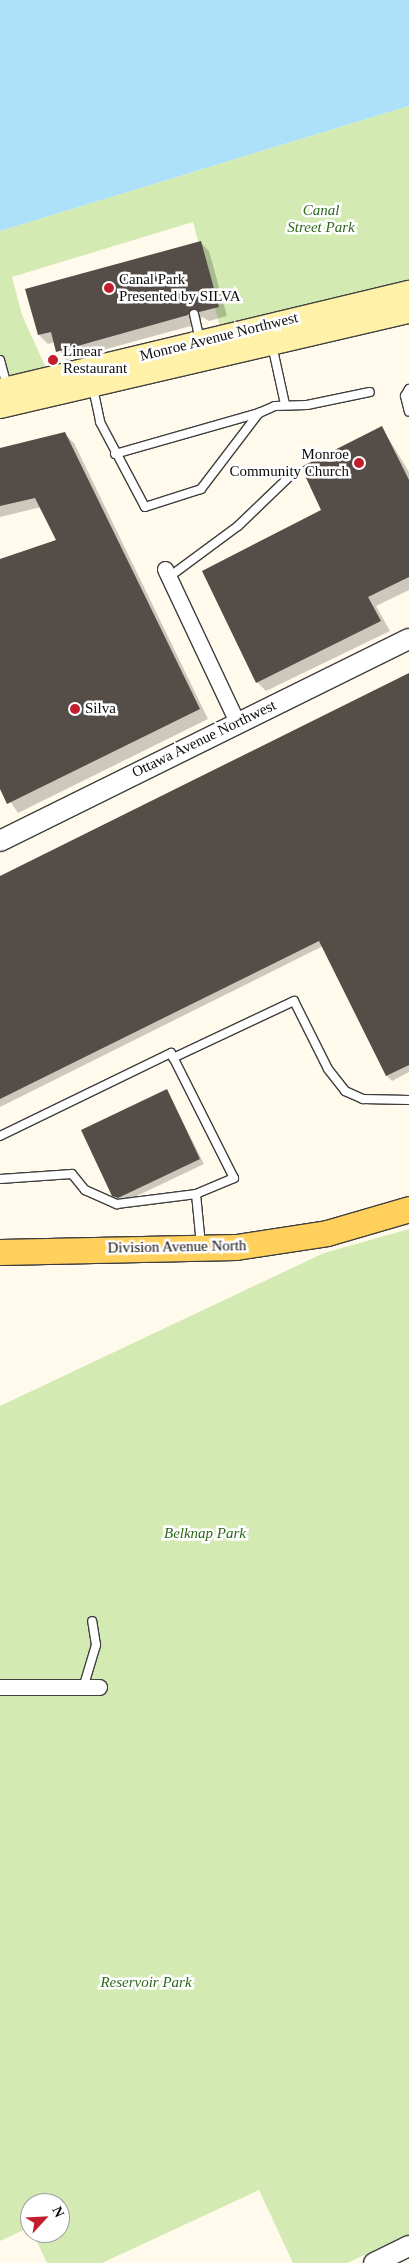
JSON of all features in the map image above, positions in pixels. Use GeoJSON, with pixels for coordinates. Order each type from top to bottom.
{"type":"FeatureCollection","features":[{"type":"Feature","properties":{"kind":"main road","name":"Monroe Avenue Northwest"},"geometry":{"type":"LineString","coordinates":[[4,397],[200,342],[409,292]]}},
{"type":"Feature","properties":{"kind":"main road","name":"Monroe Avenue Northwest"},"geometry":{"type":"LineString","coordinates":[[4,397],[93,386],[409,312]]}},
{"type":"Feature","properties":{"kind":"main road","name":"Division Avenue North"},"geometry":{"type":"LineString","coordinates":[[0,1252],[202,1249],[327,1233],[409,1210]]}},
{"type":"Feature","properties":{"kind":"street"},"geometry":{"type":"LineString","coordinates":[[167,573],[237,722]]}},
{"type":"Feature","properties":{"kind":"street","name":"Ottawa Avenue Northwest"},"geometry":{"type":"LineString","coordinates":[[0,841],[237,722],[409,639]]}},
{"type":"Feature","properties":{"kind":"street"},"geometry":{"type":"LineString","coordinates":[[0,1687],[91,1686]]}},
{"type":"Feature","properties":{"kind":"street"},"geometry":{"type":"LineString","coordinates":[[374,2263],[409,2246]]}},
{"type":"Feature","properties":{"kind":"lane"},"geometry":{"type":"LineString","coordinates":[[161,370],[196,356],[200,342],[194,314]]}},
{"type":"Feature","properties":{"kind":"lane"},"geometry":{"type":"LineString","coordinates":[[272,344],[286,404]]}},
{"type":"Feature","properties":{"kind":"lane"},"geometry":{"type":"LineString","coordinates":[[0,360],[4,397]]}},
{"type":"Feature","properties":{"kind":"lane"},"geometry":{"type":"LineString","coordinates":[[93,386],[100,422],[115,454],[145,507],[188,496],[206,484],[259,413]]}},
{"type":"Feature","properties":{"kind":"lane"},"geometry":{"type":"LineString","coordinates":[[409,389],[406,396],[409,412]]}},
{"type":"Feature","properties":{"kind":"lane"},"geometry":{"type":"LineString","coordinates":[[115,454],[286,404],[303,406],[370,392]]}},
{"type":"Feature","properties":{"kind":"lane"},"geometry":{"type":"LineString","coordinates":[[167,573],[238,526],[292,473]]}},
{"type":"Feature","properties":{"kind":"lane"},"geometry":{"type":"LineString","coordinates":[[173,1058],[294,1001],[328,1069],[345,1091],[364,1099],[409,1100]]}},
{"type":"Feature","properties":{"kind":"lane"},"geometry":{"type":"LineString","coordinates":[[0,1136],[171,1053],[234,1178],[196,1194],[117,1204],[85,1190],[72,1174],[0,1179]]}},
{"type":"Feature","properties":{"kind":"lane"},"geometry":{"type":"LineString","coordinates":[[196,1194],[202,1249]]}},
{"type":"Feature","properties":{"kind":"lane"},"geometry":{"type":"LineString","coordinates":[[91,1686],[96,1645],[92,1621]]}},
{"type":"Feature","properties":{"kind":"green space","name":"Canal Street Park"},"geometry":{"type":"Polygon","coordinates":[[[409,106],[409,282],[220,327],[193,222],[12,277],[22,315],[46,368],[0,379],[0,231],[409,106]]]}},
{"type":"Feature","properties":{"kind":"green space","name":"Belknap Park"},"geometry":{"type":"Polygon","coordinates":[[[409,1229],[409,2234],[347,2263],[293,2263],[259,2190],[102,2263],[47,2263],[38,2243],[70,2243],[70,2193],[20,2193],[20,2232],[0,2241],[0,1406],[324,1253],[409,1229]]]}},
{"type":"Feature","properties":{"kind":"water"},"geometry":{"type":"Polygon","coordinates":[[[0,0],[409,0],[409,106],[0,231],[0,0]]]}},
{"type":"Feature","properties":{"kind":"building"},"geometry":{"type":"Polygon","coordinates":[[[201,241],[219,307],[199,312],[192,309],[188,315],[56,352],[51,332],[38,335],[25,289],[201,241]]]}},
{"type":"Feature","properties":{"kind":"building"},"geometry":{"type":"Polygon","coordinates":[[[382,426],[409,480],[409,577],[368,597],[381,621],[256,683],[202,571],[321,510],[301,467],[382,426]]]}},
{"type":"Feature","properties":{"kind":"building"},"geometry":{"type":"Polygon","coordinates":[[[65,432],[200,709],[7,804],[0,789],[0,559],[56,540],[35,498],[0,506],[0,448],[65,432]]]}},
{"type":"Feature","properties":{"kind":"building"},"geometry":{"type":"Polygon","coordinates":[[[409,673],[409,1065],[386,1076],[319,941],[0,1099],[0,876],[409,673]]]}},
{"type":"Feature","properties":{"kind":"building"},"geometry":{"type":"Polygon","coordinates":[[[167,1089],[200,1159],[118,1198],[112,1196],[81,1130],[167,1089]]]}},
{"type":"Feature","properties":{"kind":"place","name":"Canal Park Presented by SILVA"},"geometry":{"type":"Point","coordinates":[109,288]}},
{"type":"Feature","properties":{"kind":"place","name":"Linear Restaurant"},"geometry":{"type":"Point","coordinates":[53,360]}},
{"type":"Feature","properties":{"kind":"place","name":"Monroe Community Church"},"geometry":{"type":"Point","coordinates":[359,463]}},
{"type":"Feature","properties":{"kind":"place","name":"Silva"},"geometry":{"type":"Point","coordinates":[75,709]}},
{"type":"Feature","properties":{"kind":"park label","name":"Reservoir Park"},"geometry":{"type":"Point","coordinates":[146,1983]}}]}
